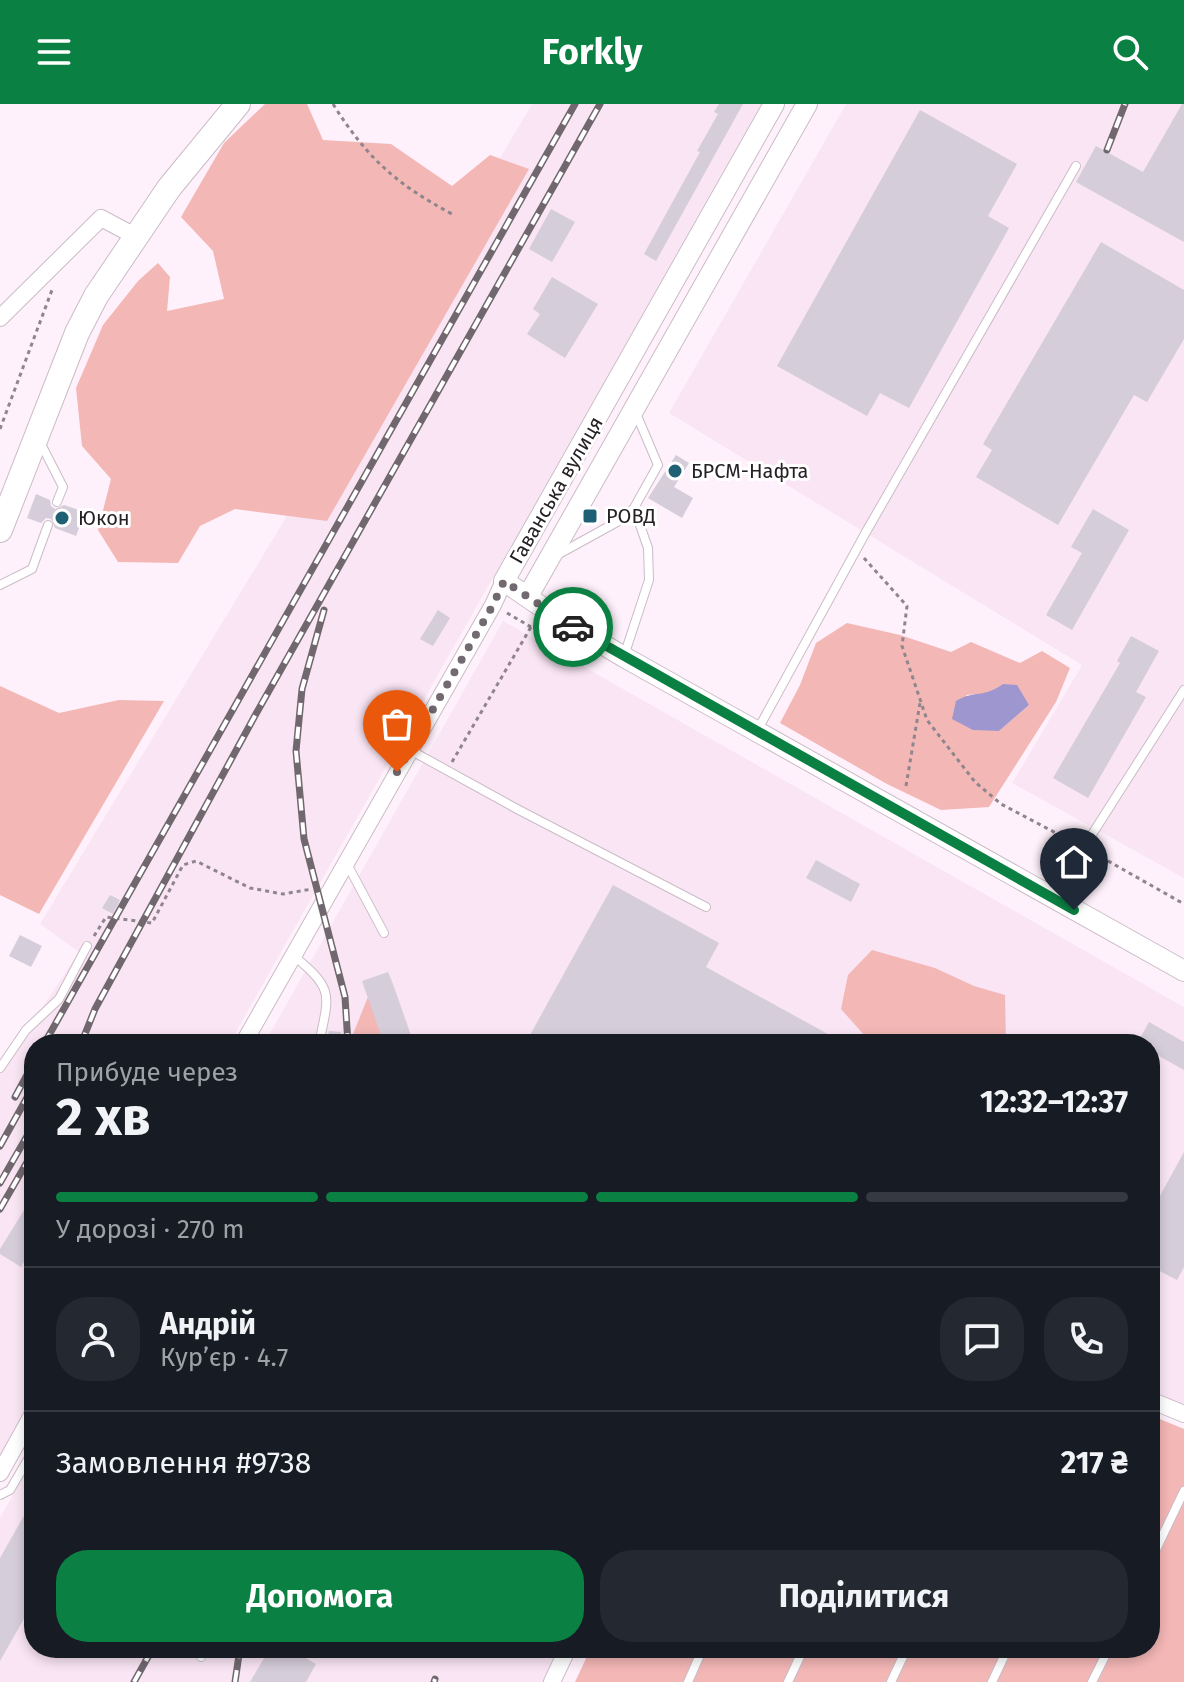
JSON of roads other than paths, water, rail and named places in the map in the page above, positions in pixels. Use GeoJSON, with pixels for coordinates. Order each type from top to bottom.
{"type":"FeatureCollection","features":[{"type":"Feature","properties":{"kind":"main road"},"geometry":{"type":"LineString","coordinates":[[0,530],[77,333],[96,296],[193,157],[238,104]]}},
{"type":"Feature","properties":{"kind":"street","name":"Гаванська вулиця"},"geometry":{"type":"LineString","coordinates":[[249,1034],[774,104]]}},
{"type":"Feature","properties":{"kind":"street","name":"Гаванська вулиця"},"geometry":{"type":"LineString","coordinates":[[528,596],[807,104]]}},
{"type":"Feature","properties":{"kind":"street"},"geometry":{"type":"LineString","coordinates":[[0,318],[101,218],[135,236]]}},
{"type":"Feature","properties":{"kind":"street"},"geometry":{"type":"LineString","coordinates":[[504,581],[624,657],[1184,971]]}},
{"type":"Feature","properties":{"kind":"street"},"geometry":{"type":"LineString","coordinates":[[1160,1404],[1184,1414]]}},
{"type":"Feature","properties":{"kind":"street"},"geometry":{"type":"LineString","coordinates":[[0,1473],[24,1430]]}},
{"type":"Feature","properties":{"kind":"street"},"geometry":{"type":"LineString","coordinates":[[552,1682],[563,1658]]}},
{"type":"Feature","properties":{"kind":"lane"},"geometry":{"type":"LineString","coordinates":[[757,731],[856,549],[1076,166]]}},
{"type":"Feature","properties":{"kind":"lane"},"geometry":{"type":"LineString","coordinates":[[549,559],[606,529],[634,508],[658,465],[634,408]]}},
{"type":"Feature","properties":{"kind":"lane"},"geometry":{"type":"LineString","coordinates":[[37,435],[63,487],[57,502]]}},
{"type":"Feature","properties":{"kind":"lane"},"geometry":{"type":"LineString","coordinates":[[624,657],[649,580],[648,548],[634,508]]}},
{"type":"Feature","properties":{"kind":"lane"},"geometry":{"type":"LineString","coordinates":[[0,585],[32,569],[48,525]]}},
{"type":"Feature","properties":{"kind":"lane"},"geometry":{"type":"LineString","coordinates":[[1047,894],[1084,847],[1184,690]]}},
{"type":"Feature","properties":{"kind":"lane"},"geometry":{"type":"LineString","coordinates":[[409,750],[706,907]]}},
{"type":"Feature","properties":{"kind":"lane"},"geometry":{"type":"LineString","coordinates":[[346,863],[384,933]]}},
{"type":"Feature","properties":{"kind":"lane"},"geometry":{"type":"LineString","coordinates":[[0,1068],[26,1030],[59,999],[87,946]]}},
{"type":"Feature","properties":{"kind":"lane"},"geometry":{"type":"LineString","coordinates":[[294,956],[318,976],[327,993],[321,1034]]}},
{"type":"Feature","properties":{"kind":"lane"},"geometry":{"type":"LineString","coordinates":[[0,1495],[10,1490],[24,1466]]}},
{"type":"Feature","properties":{"kind":"lane"},"geometry":{"type":"LineString","coordinates":[[1160,1541],[1184,1491]]}},
{"type":"Feature","properties":{"kind":"lane"},"geometry":{"type":"LineString","coordinates":[[688,1682],[699,1658]]}},
{"type":"Feature","properties":{"kind":"lane"},"geometry":{"type":"LineString","coordinates":[[788,1682],[799,1658]]}},
{"type":"Feature","properties":{"kind":"lane"},"geometry":{"type":"LineString","coordinates":[[891,1682],[902,1658]]}},
{"type":"Feature","properties":{"kind":"lane"},"geometry":{"type":"LineString","coordinates":[[992,1682],[1003,1658]]}},
{"type":"Feature","properties":{"kind":"lane"},"geometry":{"type":"LineString","coordinates":[[1092,1682],[1104,1658]]}},
{"type":"Feature","properties":{"kind":"railway"},"geometry":{"type":"LineString","coordinates":[[50,1034],[575,104]]}},
{"type":"Feature","properties":{"kind":"railway"},"geometry":{"type":"LineString","coordinates":[[85,1034],[95,1009],[257,712],[600,104]]}},
{"type":"Feature","properties":{"kind":"railway"},"geometry":{"type":"LineString","coordinates":[[1107,150],[1125,104]]}},
{"type":"Feature","properties":{"kind":"railway"},"geometry":{"type":"LineString","coordinates":[[324,610],[302,689],[296,751],[304,839],[345,997],[347,1034]]}},
{"type":"Feature","properties":{"kind":"railway"},"geometry":{"type":"LineString","coordinates":[[15,1097],[24,1080]]}},
{"type":"Feature","properties":{"kind":"railway"},"geometry":{"type":"LineString","coordinates":[[0,1146],[24,1103]]}},
{"type":"Feature","properties":{"kind":"railway"},"geometry":{"type":"LineString","coordinates":[[0,1183],[24,1141]]}},
{"type":"Feature","properties":{"kind":"railway"},"geometry":{"type":"LineString","coordinates":[[0,1209],[24,1167]]}},
{"type":"Feature","properties":{"kind":"railway"},"geometry":{"type":"LineString","coordinates":[[134,1682],[147,1658]]}},
{"type":"Feature","properties":{"kind":"railway"},"geometry":{"type":"LineString","coordinates":[[235,1682],[239,1658]]}},
{"type":"Feature","properties":{"kind":"place","name":"БРСМ-Нафта"},"geometry":{"type":"Point","coordinates":[675,471]}},
{"type":"Feature","properties":{"kind":"place","name":"РОВД"},"geometry":{"type":"Point","coordinates":[590,516]}},
{"type":"Feature","properties":{"kind":"place","name":"Юкон"},"geometry":{"type":"Point","coordinates":[62,518]}}]}
